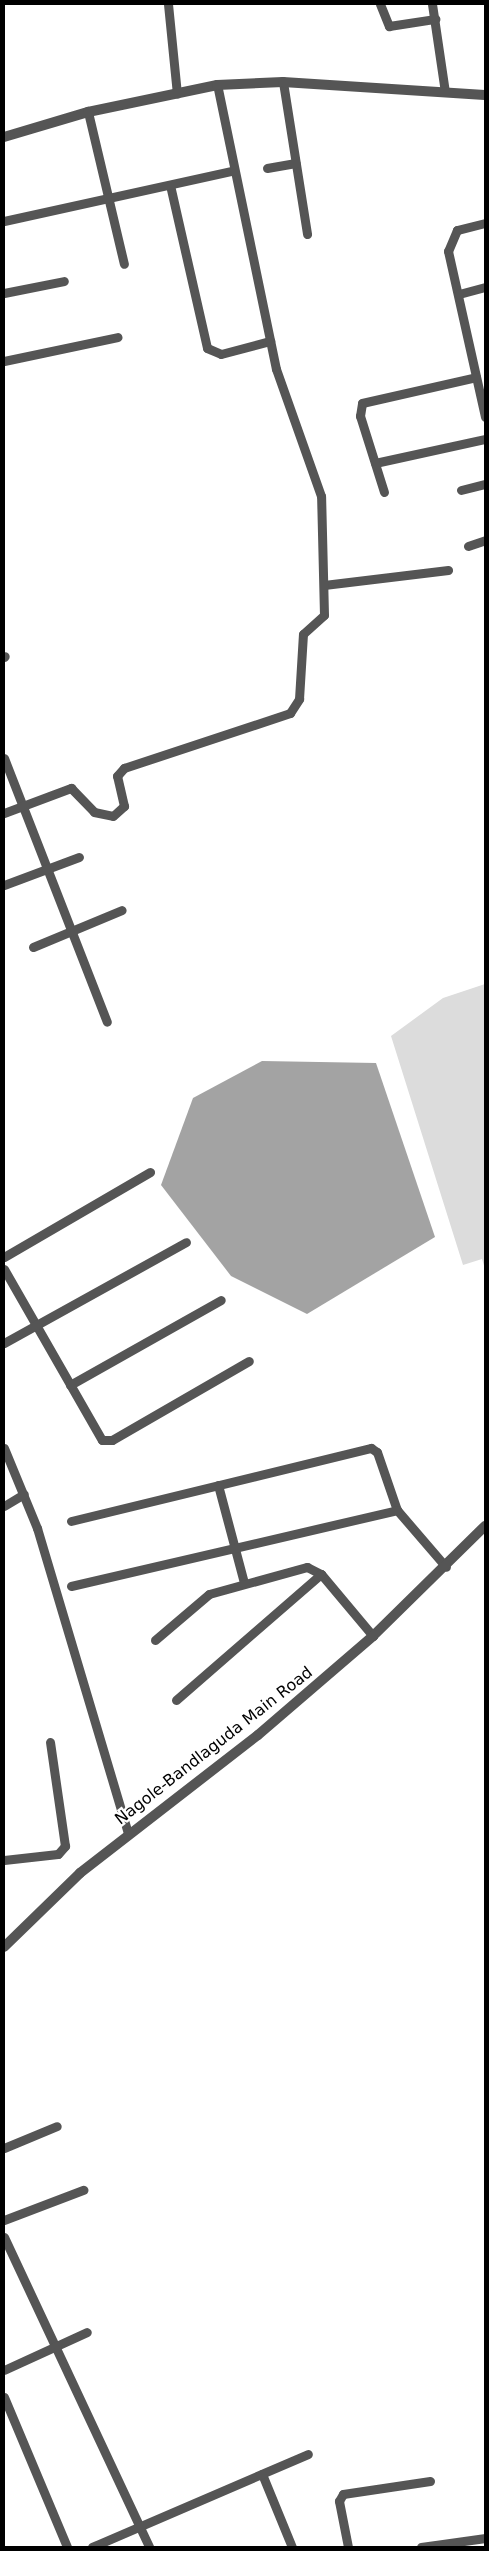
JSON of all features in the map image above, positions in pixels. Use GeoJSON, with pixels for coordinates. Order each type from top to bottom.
{"type":"FeatureCollection","features":[{"type":"Feature","properties":{"kind":"street"},"geometry":{"type":"LineString","coordinates":[[168,4],[177,94]]}},
{"type":"Feature","properties":{"kind":"street"},"geometry":{"type":"LineString","coordinates":[[380,4],[389,26],[434,20]]}},
{"type":"Feature","properties":{"kind":"street"},"geometry":{"type":"LineString","coordinates":[[432,4],[445,92]]}},
{"type":"Feature","properties":{"kind":"street"},"geometry":{"type":"LineString","coordinates":[[283,82],[307,234]]}},
{"type":"Feature","properties":{"kind":"street"},"geometry":{"type":"LineString","coordinates":[[4,136],[88,112],[217,85],[283,82],[485,95]]}},
{"type":"Feature","properties":{"kind":"street"},"geometry":{"type":"LineString","coordinates":[[4,813],[71,788],[94,812],[113,816],[124,806],[117,776],[124,768],[290,713],[299,699],[303,634],[324,615],[320,496],[270,341],[232,171],[217,85]]}},
{"type":"Feature","properties":{"kind":"street"},"geometry":{"type":"LineString","coordinates":[[88,112],[107,200],[124,264]]}},
{"type":"Feature","properties":{"kind":"street"},"geometry":{"type":"LineString","coordinates":[[267,168],[296,163]]}},
{"type":"Feature","properties":{"kind":"street"},"geometry":{"type":"LineString","coordinates":[[4,221],[107,200],[232,171]]}},
{"type":"Feature","properties":{"kind":"street"},"geometry":{"type":"LineString","coordinates":[[170,185],[207,348],[221,354],[270,341]]}},
{"type":"Feature","properties":{"kind":"street"},"geometry":{"type":"LineString","coordinates":[[485,223],[462,227],[449,240],[485,417]]}},
{"type":"Feature","properties":{"kind":"street"},"geometry":{"type":"LineString","coordinates":[[4,294],[64,281]]}},
{"type":"Feature","properties":{"kind":"street"},"geometry":{"type":"LineString","coordinates":[[460,294],[485,287]]}},
{"type":"Feature","properties":{"kind":"street"},"geometry":{"type":"LineString","coordinates":[[4,361],[118,337]]}},
{"type":"Feature","properties":{"kind":"street"},"geometry":{"type":"LineString","coordinates":[[384,492],[360,416],[362,403],[476,377]]}},
{"type":"Feature","properties":{"kind":"street"},"geometry":{"type":"LineString","coordinates":[[375,463],[485,439]]}},
{"type":"Feature","properties":{"kind":"street"},"geometry":{"type":"LineString","coordinates":[[461,490],[485,484]]}},
{"type":"Feature","properties":{"kind":"street"},"geometry":{"type":"LineString","coordinates":[[468,546],[485,540]]}},
{"type":"Feature","properties":{"kind":"street"},"geometry":{"type":"LineString","coordinates":[[324,585],[448,570]]}},
{"type":"Feature","properties":{"kind":"street"},"geometry":{"type":"LineString","coordinates":[[4,758],[24,804],[107,1022]]}},
{"type":"Feature","properties":{"kind":"street"},"geometry":{"type":"LineString","coordinates":[[4,885],[79,857]]}},
{"type":"Feature","properties":{"kind":"street"},"geometry":{"type":"LineString","coordinates":[[32,947],[122,910]]}},
{"type":"Feature","properties":{"kind":"street"},"geometry":{"type":"LineString","coordinates":[[4,1257],[150,1172]]}},
{"type":"Feature","properties":{"kind":"street"},"geometry":{"type":"LineString","coordinates":[[4,1343],[35,1324],[186,1242]]}},
{"type":"Feature","properties":{"kind":"street"},"geometry":{"type":"LineString","coordinates":[[4,1269],[98,1434],[108,1441],[249,1361]]}},
{"type":"Feature","properties":{"kind":"street"},"geometry":{"type":"LineString","coordinates":[[70,1385],[222,1300]]}},
{"type":"Feature","properties":{"kind":"street"},"geometry":{"type":"LineString","coordinates":[[4,1448],[24,1494],[128,1834]]}},
{"type":"Feature","properties":{"kind":"street"},"geometry":{"type":"LineString","coordinates":[[71,1521],[371,1448],[377,1452],[397,1510],[446,1567]]}},
{"type":"Feature","properties":{"kind":"street"},"geometry":{"type":"LineString","coordinates":[[218,1485],[233,1548],[244,1583]]}},
{"type":"Feature","properties":{"kind":"street"},"geometry":{"type":"LineString","coordinates":[[4,1506],[24,1494]]}},
{"type":"Feature","properties":{"kind":"street"},"geometry":{"type":"LineString","coordinates":[[71,1586],[397,1510]]}},
{"type":"Feature","properties":{"kind":"street","name":"Nagole-Bandlaguda Main Road"},"geometry":{"type":"LineString","coordinates":[[4,1947],[128,1834],[258,1735],[373,1636],[446,1567],[485,1526]]}},
{"type":"Feature","properties":{"kind":"street"},"geometry":{"type":"LineString","coordinates":[[155,1640],[202,1598],[244,1583],[297,1568],[321,1574],[373,1636]]}},
{"type":"Feature","properties":{"kind":"street"},"geometry":{"type":"LineString","coordinates":[[176,1700],[321,1574]]}},
{"type":"Feature","properties":{"kind":"street"},"geometry":{"type":"LineString","coordinates":[[4,1860],[58,1854],[65,1846],[50,1742]]}},
{"type":"Feature","properties":{"kind":"street"},"geometry":{"type":"LineString","coordinates":[[4,2148],[57,2126]]}},
{"type":"Feature","properties":{"kind":"street"},"geometry":{"type":"LineString","coordinates":[[4,2220],[83,2190]]}},
{"type":"Feature","properties":{"kind":"street"},"geometry":{"type":"LineString","coordinates":[[4,2237],[52,2348],[149,2547]]}},
{"type":"Feature","properties":{"kind":"street"},"geometry":{"type":"LineString","coordinates":[[4,2370],[87,2332]]}},
{"type":"Feature","properties":{"kind":"street"},"geometry":{"type":"LineString","coordinates":[[4,2397],[67,2547]]}},
{"type":"Feature","properties":{"kind":"street"},"geometry":{"type":"LineString","coordinates":[[92,2547],[308,2454]]}},
{"type":"Feature","properties":{"kind":"street"},"geometry":{"type":"LineString","coordinates":[[262,2474],[292,2547]]}},
{"type":"Feature","properties":{"kind":"street"},"geometry":{"type":"LineString","coordinates":[[348,2547],[339,2501],[343,2494],[430,2481]]}},
{"type":"Feature","properties":{"kind":"street"},"geometry":{"type":"LineString","coordinates":[[421,2547],[485,2538]]}},
{"type":"Feature","properties":{"kind":"shaded area"},"geometry":{"type":"Polygon","coordinates":[[[485,984],[485,1269],[482,1259],[463,1265],[391,1036],[443,998],[485,984]]]}},
{"type":"Feature","properties":{"kind":"shaded area"},"geometry":{"type":"Polygon","coordinates":[[[262,1061],[376,1063],[435,1237],[307,1314],[231,1276],[161,1185],[193,1098],[262,1061]]]}}]}
